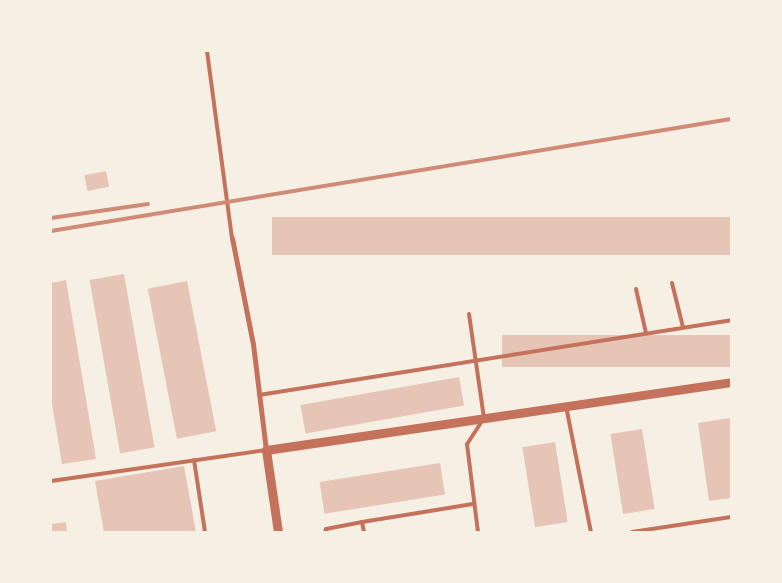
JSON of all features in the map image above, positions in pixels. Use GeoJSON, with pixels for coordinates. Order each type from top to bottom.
{"type":"FeatureCollection","features":[{"type":"Feature","properties":{"kind":"street"},"geometry":{"type":"LineString","coordinates":[[232,238],[244,292],[278,532]]}},
{"type":"Feature","properties":{"kind":"street"},"geometry":{"type":"LineString","coordinates":[[266,450],[731,382]]}},
{"type":"Feature","properties":{"kind":"lane"},"geometry":{"type":"LineString","coordinates":[[207,51],[232,238]]}},
{"type":"Feature","properties":{"kind":"lane"},"geometry":{"type":"LineString","coordinates":[[672,283],[683,327]]}},
{"type":"Feature","properties":{"kind":"lane"},"geometry":{"type":"LineString","coordinates":[[636,289],[646,333]]}},
{"type":"Feature","properties":{"kind":"lane"},"geometry":{"type":"LineString","coordinates":[[469,314],[484,418],[467,444],[478,532]]}},
{"type":"Feature","properties":{"kind":"lane"},"geometry":{"type":"LineString","coordinates":[[259,395],[474,359],[731,320]]}},
{"type":"Feature","properties":{"kind":"lane"},"geometry":{"type":"LineString","coordinates":[[566,406],[592,532]]}},
{"type":"Feature","properties":{"kind":"lane"},"geometry":{"type":"LineString","coordinates":[[51,481],[266,450]]}},
{"type":"Feature","properties":{"kind":"lane"},"geometry":{"type":"LineString","coordinates":[[194,460],[205,532]]}},
{"type":"Feature","properties":{"kind":"lane"},"geometry":{"type":"LineString","coordinates":[[325,532],[326,529],[362,522],[473,504]]}},
{"type":"Feature","properties":{"kind":"lane"},"geometry":{"type":"LineString","coordinates":[[632,532],[731,517]]}},
{"type":"Feature","properties":{"kind":"lane"},"geometry":{"type":"LineString","coordinates":[[362,522],[364,532]]}},
{"type":"Feature","properties":{"kind":"building"},"geometry":{"type":"Polygon","coordinates":[[[106,171],[109,187],[87,191],[84,175],[106,171]]]}},
{"type":"Feature","properties":{"kind":"building"},"geometry":{"type":"Polygon","coordinates":[[[272,217],[731,217],[731,255],[272,255],[272,217]]]}},
{"type":"Feature","properties":{"kind":"building"},"geometry":{"type":"Polygon","coordinates":[[[124,274],[155,447],[120,453],[90,280],[124,274]]]}},
{"type":"Feature","properties":{"kind":"building"},"geometry":{"type":"Polygon","coordinates":[[[66,280],[96,459],[62,464],[51,398],[51,283],[66,280]]]}},
{"type":"Feature","properties":{"kind":"building"},"geometry":{"type":"Polygon","coordinates":[[[187,281],[216,431],[177,439],[148,289],[187,281]]]}},
{"type":"Feature","properties":{"kind":"building"},"geometry":{"type":"Polygon","coordinates":[[[502,335],[731,335],[731,367],[502,367],[502,335]]]}},
{"type":"Feature","properties":{"kind":"building"},"geometry":{"type":"Polygon","coordinates":[[[459,377],[464,406],[305,434],[300,405],[459,377]]]}},
{"type":"Feature","properties":{"kind":"building"},"geometry":{"type":"Polygon","coordinates":[[[730,418],[731,498],[709,501],[698,423],[730,418]]]}},
{"type":"Feature","properties":{"kind":"building"},"geometry":{"type":"Polygon","coordinates":[[[642,429],[655,509],[623,514],[610,434],[642,429]]]}},
{"type":"Feature","properties":{"kind":"building"},"geometry":{"type":"Polygon","coordinates":[[[555,442],[568,522],[535,527],[522,447],[555,442]]]}},
{"type":"Feature","properties":{"kind":"building"},"geometry":{"type":"Polygon","coordinates":[[[440,463],[445,495],[325,514],[320,482],[440,463]]]}},
{"type":"Feature","properties":{"kind":"building"},"geometry":{"type":"Polygon","coordinates":[[[184,466],[196,532],[104,532],[95,481],[184,466]]]}},
{"type":"Feature","properties":{"kind":"building"},"geometry":{"type":"Polygon","coordinates":[[[66,522],[67,532],[52,532],[51,524],[66,522]]]}},
{"type":"Feature","properties":{"kind":"railway"},"geometry":{"type":"LineString","coordinates":[[51,231],[731,119]]}},
{"type":"Feature","properties":{"kind":"railway"},"geometry":{"type":"LineString","coordinates":[[51,218],[148,204]]}}]}
